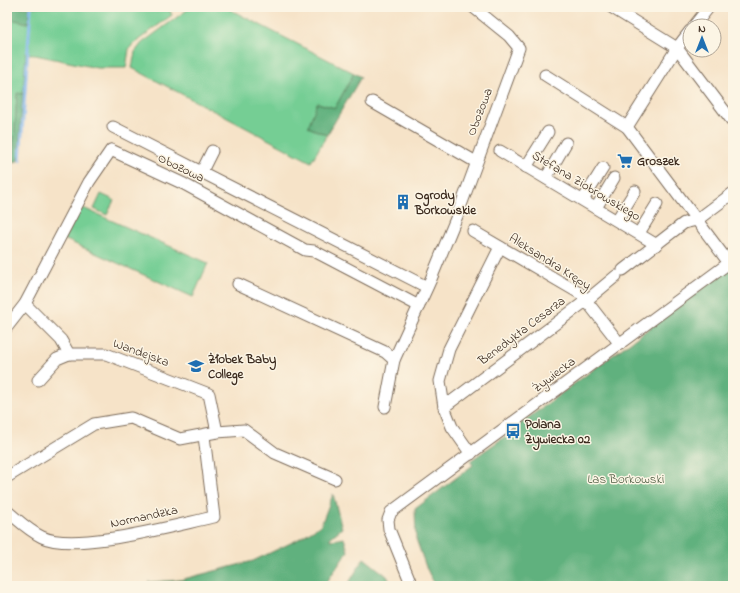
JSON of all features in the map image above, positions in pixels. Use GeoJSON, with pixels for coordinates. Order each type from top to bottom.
{"type":"FeatureCollection","features":[{"type":"Feature","properties":{"kind":"street","name":"Obozowa"},"geometry":{"type":"LineString","coordinates":[[385,407],[394,360],[427,288],[457,216],[518,48],[509,36],[473,7]]}},
{"type":"Feature","properties":{"kind":"street"},"geometry":{"type":"LineString","coordinates":[[611,7],[677,48],[733,122]]}},
{"type":"Feature","properties":{"kind":"street"},"geometry":{"type":"LineString","coordinates":[[700,18],[709,7]]}},
{"type":"Feature","properties":{"kind":"street"},"geometry":{"type":"LineString","coordinates":[[627,127],[682,41]]}},
{"type":"Feature","properties":{"kind":"street"},"geometry":{"type":"LineString","coordinates":[[545,75],[627,127],[731,262]]}},
{"type":"Feature","properties":{"kind":"street"},"geometry":{"type":"LineString","coordinates":[[372,102],[476,162]]}},
{"type":"Feature","properties":{"kind":"street","name":"Obozowa"},"geometry":{"type":"LineString","coordinates":[[113,127],[427,288]]}},
{"type":"Feature","properties":{"kind":"street"},"geometry":{"type":"LineString","coordinates":[[526,167],[548,132]]}},
{"type":"Feature","properties":{"kind":"street"},"geometry":{"type":"LineString","coordinates":[[546,178],[566,143]]}},
{"type":"Feature","properties":{"kind":"street","name":"Obozowa"},"geometry":{"type":"LineString","coordinates":[[7,327],[25,304],[89,182],[111,150],[184,184],[305,250],[314,251],[419,306]]}},
{"type":"Feature","properties":{"kind":"street","name":"Obozowa"},"geometry":{"type":"LineString","coordinates":[[201,173],[212,151]]}},
{"type":"Feature","properties":{"kind":"street","name":"Stefana Ziobrowskiego"},"geometry":{"type":"LineString","coordinates":[[500,151],[617,220],[657,246]]}},
{"type":"Feature","properties":{"kind":"street"},"geometry":{"type":"LineString","coordinates":[[583,200],[603,168]]}},
{"type":"Feature","properties":{"kind":"street"},"geometry":{"type":"LineString","coordinates":[[596,208],[614,178]]}},
{"type":"Feature","properties":{"kind":"street"},"geometry":{"type":"LineString","coordinates":[[617,220],[635,191]]}},
{"type":"Feature","properties":{"kind":"street","name":"Benedykta Cesarza"},"geometry":{"type":"LineString","coordinates":[[444,407],[587,300],[619,273],[657,246],[684,223],[698,220],[733,192]]}},
{"type":"Feature","properties":{"kind":"street"},"geometry":{"type":"LineString","coordinates":[[639,234],[657,204]]}},
{"type":"Feature","properties":{"kind":"street","name":"Aleksandra Krępy"},"geometry":{"type":"LineString","coordinates":[[473,231],[581,294],[620,344]]}},
{"type":"Feature","properties":{"kind":"street"},"geometry":{"type":"LineString","coordinates":[[471,454],[452,427],[444,407],[440,381],[449,349],[500,247]]}},
{"type":"Feature","properties":{"kind":"street","name":"Żywiecka"},"geometry":{"type":"LineString","coordinates":[[412,586],[389,529],[388,520],[391,512],[731,262]]}},
{"type":"Feature","properties":{"kind":"street"},"geometry":{"type":"LineString","coordinates":[[238,284],[385,352],[394,360]]}},
{"type":"Feature","properties":{"kind":"street"},"geometry":{"type":"LineString","coordinates":[[25,304],[61,340],[69,354],[57,359],[38,380]]}},
{"type":"Feature","properties":{"kind":"street","name":"Wandejska"},"geometry":{"type":"LineString","coordinates":[[69,354],[106,354],[209,394],[217,432]]}},
{"type":"Feature","properties":{"kind":"street"},"geometry":{"type":"LineString","coordinates":[[7,477],[94,424],[132,418],[180,439],[204,436],[217,432],[246,431],[275,453],[335,479]]}},
{"type":"Feature","properties":{"kind":"street","name":"Normandzka"},"geometry":{"type":"LineString","coordinates":[[7,512],[42,537],[62,543],[103,540],[214,517],[204,436]]}},
{"type":"Feature","properties":{"kind":"green space"},"geometry":{"type":"Polygon","coordinates":[[[7,7],[30,7],[28,23],[7,18],[7,7]]]}},
{"type":"Feature","properties":{"kind":"green space"},"geometry":{"type":"Polygon","coordinates":[[[30,7],[168,7],[172,15],[133,44],[129,49],[126,68],[97,68],[26,53],[23,94],[17,94],[13,162],[7,163],[7,18],[28,23],[30,7]]]}},
{"type":"Feature","properties":{"kind":"green space"},"geometry":{"type":"Polygon","coordinates":[[[191,7],[225,7],[354,73],[335,108],[318,103],[308,127],[327,135],[311,162],[132,68],[135,52],[142,43],[191,7]]]}},
{"type":"Feature","properties":{"kind":"green space"},"geometry":{"type":"Polygon","coordinates":[[[354,73],[361,77],[327,135],[308,127],[317,103],[335,108],[354,73]]]}},
{"type":"Feature","properties":{"kind":"green space"},"geometry":{"type":"Polygon","coordinates":[[[17,93],[23,94],[18,161],[13,162],[17,93]]]}},
{"type":"Feature","properties":{"kind":"green space"},"geometry":{"type":"Polygon","coordinates":[[[101,194],[114,200],[107,215],[94,209],[101,194]]]}},
{"type":"Feature","properties":{"kind":"green space"},"geometry":{"type":"Polygon","coordinates":[[[83,208],[208,263],[193,297],[64,239],[76,215],[83,208]]]}},
{"type":"Feature","properties":{"kind":"green space","name":"Las Borkowski"},"geometry":{"type":"Polygon","coordinates":[[[733,266],[733,586],[435,586],[426,567],[416,539],[415,509],[473,465],[470,461],[516,429],[516,427],[733,266]]]}},
{"type":"Feature","properties":{"kind":"green space"},"geometry":{"type":"Polygon","coordinates":[[[333,494],[342,528],[330,538],[330,540],[344,538],[348,551],[324,586],[148,586],[148,582],[180,580],[253,561],[297,540],[321,525],[333,494]]]}},
{"type":"Feature","properties":{"kind":"green space"},"geometry":{"type":"Polygon","coordinates":[[[364,558],[387,576],[392,586],[347,586],[364,558]]]}},
{"type":"Feature","properties":{"kind":"waterway"},"geometry":{"type":"LineString","coordinates":[[20,160],[31,7]]}},
{"type":"Feature","properties":{"kind":"place","name":"Groszek"},"geometry":{"type":"Point","coordinates":[625,161]}},
{"type":"Feature","properties":{"kind":"place","name":"Ogrody Borkowskie"},"geometry":{"type":"Point","coordinates":[403,202]}},
{"type":"Feature","properties":{"kind":"place","name":"Żłobek Baby College"},"geometry":{"type":"Point","coordinates":[196,366]}},
{"type":"Feature","properties":{"kind":"place","name":"Polana Żywiecka 02"},"geometry":{"type":"Point","coordinates":[513,431]}}]}
